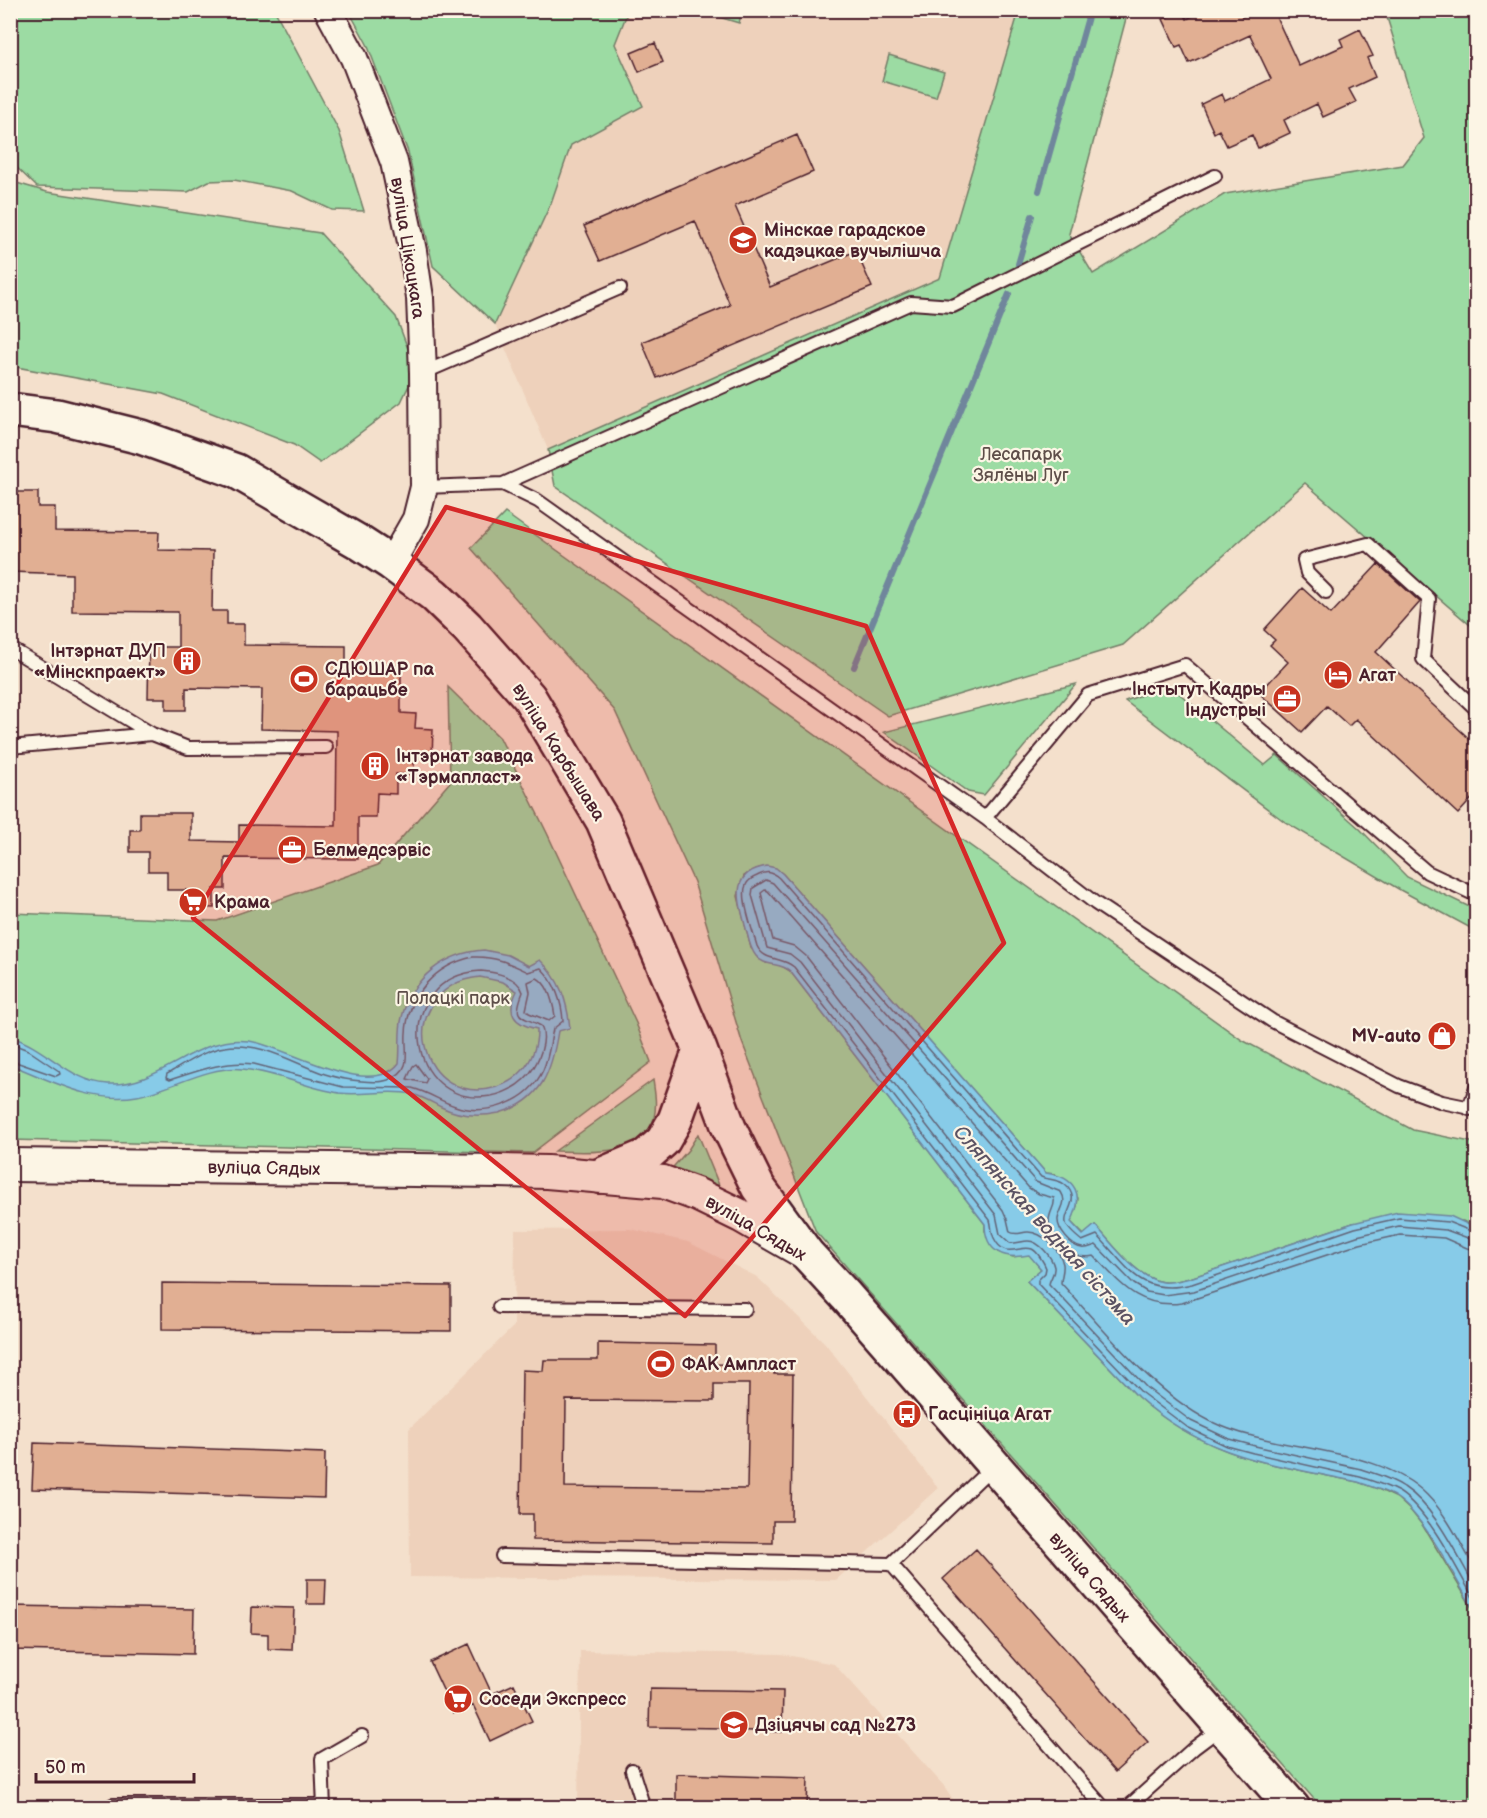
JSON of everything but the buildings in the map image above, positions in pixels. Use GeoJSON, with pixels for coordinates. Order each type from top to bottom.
{"type":"FeatureCollection","features":[{"type":"Feature","properties":{"kind":"main road","name":"вуліца Карбышава"},"geometry":{"type":"LineString","coordinates":[[10,410],[57,416],[141,438],[236,471],[391,563],[434,595],[467,627],[529,698],[603,821],[700,1050],[729,1128],[758,1187],[807,1254]]}},
{"type":"Feature","properties":{"kind":"main road"},"geometry":{"type":"LineString","coordinates":[[599,1176],[646,1156],[663,1141],[675,1120],[700,1050]]}},
{"type":"Feature","properties":{"kind":"main road","name":"вуліца Сядых"},"geometry":{"type":"LineString","coordinates":[[807,1254],[853,1303],[1293,1808]]}},
{"type":"Feature","properties":{"kind":"street","name":"вуліца Цікоцкага"},"geometry":{"type":"LineString","coordinates":[[328,10],[354,58],[394,162],[420,298],[424,487],[416,519],[391,563]]}},
{"type":"Feature","properties":{"kind":"street","name":"вуліца Сядых"},"geometry":{"type":"LineString","coordinates":[[10,1165],[499,1171],[663,1182],[696,1194],[741,1216],[807,1254]]}},
{"type":"Feature","properties":{"kind":"lane"},"geometry":{"type":"LineString","coordinates":[[424,487],[502,483],[911,303],[953,306],[1215,176]]}},
{"type":"Feature","properties":{"kind":"lane"},"geometry":{"type":"LineString","coordinates":[[423,373],[620,288]]}},
{"type":"Feature","properties":{"kind":"lane"},"geometry":{"type":"LineString","coordinates":[[502,483],[538,501],[985,818],[1095,903],[1272,1021],[1399,1086],[1442,1102],[1474,1111],[1476,1087]]}},
{"type":"Feature","properties":{"kind":"lane"},"geometry":{"type":"LineString","coordinates":[[1326,592],[1307,573],[1304,560],[1368,544],[1429,599],[1423,659],[1476,709]]}},
{"type":"Feature","properties":{"kind":"lane"},"geometry":{"type":"LineString","coordinates":[[10,648],[152,734],[188,748],[326,747]]}},
{"type":"Feature","properties":{"kind":"lane"},"geometry":{"type":"LineString","coordinates":[[985,818],[1088,695],[1185,665],[1427,872],[1476,895]]}},
{"type":"Feature","properties":{"kind":"lane"},"geometry":{"type":"LineString","coordinates":[[10,747],[152,734]]}},
{"type":"Feature","properties":{"kind":"lane"},"geometry":{"type":"LineString","coordinates":[[499,1307],[746,1309]]}},
{"type":"Feature","properties":{"kind":"lane"},"geometry":{"type":"LineString","coordinates":[[502,1556],[891,1564],[993,1466]]}},
{"type":"Feature","properties":{"kind":"lane"},"geometry":{"type":"LineString","coordinates":[[891,1564],[1104,1808]]}},
{"type":"Feature","properties":{"kind":"lane"},"geometry":{"type":"LineString","coordinates":[[1127,1808],[1222,1726]]}},
{"type":"Feature","properties":{"kind":"lane"},"geometry":{"type":"LineString","coordinates":[[112,1808],[113,1805],[324,1806],[322,1759],[362,1736]]}},
{"type":"Feature","properties":{"kind":"lane"},"geometry":{"type":"LineString","coordinates":[[632,1770],[644,1808]]}},
{"type":"Feature","properties":{"kind":"highlighted area"},"geometry":{"type":"Polygon","coordinates":[[[446,507],[866,626],[1004,943],[685,1316],[193,918],[446,507]]]}},
{"type":"Feature","properties":{"kind":"shaded area","name":"Мінскае гарадское кадэцкае вучылішча"},"geometry":{"type":"Polygon","coordinates":[[[628,11],[1019,11],[940,278],[548,450],[495,324],[551,203],[571,145],[643,106],[615,44],[628,11]]]}},
{"type":"Feature","properties":{"kind":"shaded area"},"geometry":{"type":"Polygon","coordinates":[[[630,1229],[688,1242],[757,1277],[825,1343],[938,1488],[836,1580],[410,1577],[409,1429],[514,1326],[515,1230],[630,1229]]]}},
{"type":"Feature","properties":{"kind":"shaded area","name":"Дзіцячы сад №273"},"geometry":{"type":"Polygon","coordinates":[[[580,1651],[781,1654],[834,1664],[944,1786],[958,1807],[578,1808],[580,1651]]]}},
{"type":"Feature","properties":{"kind":"green space"},"geometry":{"type":"Polygon","coordinates":[[[742,10],[739,23],[699,11],[742,10]]]}},
{"type":"Feature","properties":{"kind":"green space"},"geometry":{"type":"Polygon","coordinates":[[[17,11],[275,11],[339,131],[364,211],[332,210],[292,191],[234,180],[209,181],[188,192],[37,187],[11,162],[10,33],[17,11]]]}},
{"type":"Feature","properties":{"kind":"green space"},"geometry":{"type":"Polygon","coordinates":[[[349,11],[628,11],[615,44],[643,106],[571,145],[551,203],[495,324],[433,266],[408,152],[367,44],[349,11]]]}},
{"type":"Feature","properties":{"kind":"green space","name":"Лесапарк Зялёны Луг"},"geometry":{"type":"Polygon","coordinates":[[[1019,11],[1128,11],[1069,234],[1093,274],[1225,194],[1403,165],[1424,138],[1385,11],[1476,11],[1476,630],[1305,483],[1123,645],[888,716],[555,486],[548,450],[940,278],[1019,11]]]}},
{"type":"Feature","properties":{"kind":"green space"},"geometry":{"type":"Polygon","coordinates":[[[889,55],[944,72],[936,97],[882,81],[889,55]]]}},
{"type":"Feature","properties":{"kind":"green space"},"geometry":{"type":"Polygon","coordinates":[[[10,181],[47,192],[320,233],[396,317],[411,357],[411,381],[401,402],[320,463],[294,445],[163,394],[11,366],[10,181]]]}},
{"type":"Feature","properties":{"kind":"green space"},"geometry":{"type":"Polygon","coordinates":[[[505,513],[1242,1040],[1413,1130],[1476,1143],[1476,1228],[1463,1221],[1353,1223],[1190,1278],[1170,1282],[1153,1279],[1126,1259],[1095,1225],[1084,1235],[1071,1222],[1078,1198],[1055,1174],[1046,1173],[783,874],[773,868],[764,867],[744,876],[738,896],[751,948],[766,963],[779,964],[790,971],[985,1224],[985,1231],[998,1252],[1013,1257],[1029,1254],[1041,1269],[1027,1281],[1138,1397],[1163,1417],[1189,1433],[1241,1456],[1358,1482],[1378,1489],[1397,1498],[1423,1526],[1476,1614],[1476,1807],[1325,1807],[1313,1798],[816,1232],[742,1042],[694,882],[615,711],[471,548],[505,513]]]}},
{"type":"Feature","properties":{"kind":"green space"},"geometry":{"type":"Polygon","coordinates":[[[1076,684],[984,795],[968,792],[884,732],[1076,684]]]}},
{"type":"Feature","properties":{"kind":"green space"},"geometry":{"type":"Polygon","coordinates":[[[1169,685],[1265,765],[1277,755],[1360,829],[1407,877],[1476,910],[1476,931],[1402,891],[1285,822],[1125,701],[1169,685]]]}},
{"type":"Feature","properties":{"kind":"green space","name":"Полацкі парк"},"geometry":{"type":"Polygon","coordinates":[[[448,687],[500,738],[636,1023],[651,1062],[532,1153],[11,1140],[11,913],[217,921],[378,865],[450,782],[448,687]]]}},
{"type":"Feature","properties":{"kind":"green space"},"geometry":{"type":"Polygon","coordinates":[[[653,1080],[656,1104],[654,1118],[648,1131],[639,1140],[627,1146],[598,1152],[555,1151],[653,1080]]]}},
{"type":"Feature","properties":{"kind":"green space"},"geometry":{"type":"Polygon","coordinates":[[[698,1134],[723,1195],[668,1173],[688,1150],[698,1134]]]}},
{"type":"Feature","properties":{"kind":"water","name":"Сляпянская водная сістэма"},"geometry":{"type":"Polygon","coordinates":[[[767,866],[776,868],[783,874],[1046,1173],[1056,1175],[1071,1183],[1077,1196],[1077,1204],[1071,1222],[1083,1235],[1095,1225],[1126,1259],[1153,1279],[1170,1282],[1190,1278],[1353,1223],[1398,1212],[1450,1216],[1476,1228],[1476,1614],[1430,1535],[1408,1507],[1397,1498],[1358,1482],[1241,1456],[1189,1433],[1163,1417],[1138,1397],[1027,1281],[1041,1269],[1029,1255],[1004,1255],[992,1247],[988,1241],[985,1224],[790,971],[782,966],[763,962],[754,953],[740,905],[740,888],[747,874],[767,866]]]}},
{"type":"Feature","properties":{"kind":"water"},"geometry":{"type":"Polygon","coordinates":[[[484,950],[508,955],[529,966],[540,960],[557,982],[569,1018],[570,1028],[558,1031],[548,1071],[535,1093],[514,1108],[499,1113],[462,1114],[416,1095],[403,1093],[339,1093],[267,1073],[242,1069],[203,1074],[137,1096],[104,1097],[56,1084],[11,1065],[11,1037],[36,1048],[70,1071],[94,1082],[127,1083],[145,1078],[212,1045],[230,1041],[249,1041],[349,1074],[369,1076],[386,1073],[399,1063],[402,1017],[414,990],[432,970],[456,956],[484,950]],[[480,977],[465,980],[446,990],[431,1007],[424,1026],[425,1046],[434,1068],[449,1082],[468,1089],[487,1089],[506,1083],[522,1071],[533,1053],[537,1029],[517,1021],[512,1006],[517,991],[503,982],[480,977]]]}},
{"type":"Feature","properties":{"kind":"waterway"},"geometry":{"type":"LineString","coordinates":[[1039,191],[1090,10]]}},
{"type":"Feature","properties":{"kind":"waterway"},"geometry":{"type":"LineString","coordinates":[[1018,264],[1032,216]]}},
{"type":"Feature","properties":{"kind":"waterway"},"geometry":{"type":"LineString","coordinates":[[854,667],[1009,294]]}},
{"type":"Feature","properties":{"kind":"place","name":"Мінскае гарадское кадэцкае вучылішча"},"geometry":{"type":"Point","coordinates":[743,240]}},
{"type":"Feature","properties":{"kind":"place","name":"Інтэрнат ДУП «Мінскпраект»"},"geometry":{"type":"Point","coordinates":[187,661]}},
{"type":"Feature","properties":{"kind":"place","name":"Агат"},"geometry":{"type":"Point","coordinates":[1338,675]}},
{"type":"Feature","properties":{"kind":"place","name":"СДЮШАР па барацьбе"},"geometry":{"type":"Point","coordinates":[304,679]}},
{"type":"Feature","properties":{"kind":"place","name":"Інстытут Кадры Індустрыі"},"geometry":{"type":"Point","coordinates":[1287,699]}},
{"type":"Feature","properties":{"kind":"place","name":"Інтэрнат завода «Тэрмапласт»"},"geometry":{"type":"Point","coordinates":[375,766]}},
{"type":"Feature","properties":{"kind":"place","name":"Белмедсэрвіс"},"geometry":{"type":"Point","coordinates":[292,850]}},
{"type":"Feature","properties":{"kind":"place","name":"Крама"},"geometry":{"type":"Point","coordinates":[193,902]}},
{"type":"Feature","properties":{"kind":"place","name":"MV-auto"},"geometry":{"type":"Point","coordinates":[1442,1036]}},
{"type":"Feature","properties":{"kind":"place","name":"ФАК Ампласт"},"geometry":{"type":"Point","coordinates":[661,1364]}},
{"type":"Feature","properties":{"kind":"place","name":"Гасцініца Агат"},"geometry":{"type":"Point","coordinates":[907,1414]}},
{"type":"Feature","properties":{"kind":"place","name":"Соседи Экспресс"},"geometry":{"type":"Point","coordinates":[458,1699]}},
{"type":"Feature","properties":{"kind":"place","name":"Дзіцячы сад №273"},"geometry":{"type":"Point","coordinates":[734,1725]}}]}
